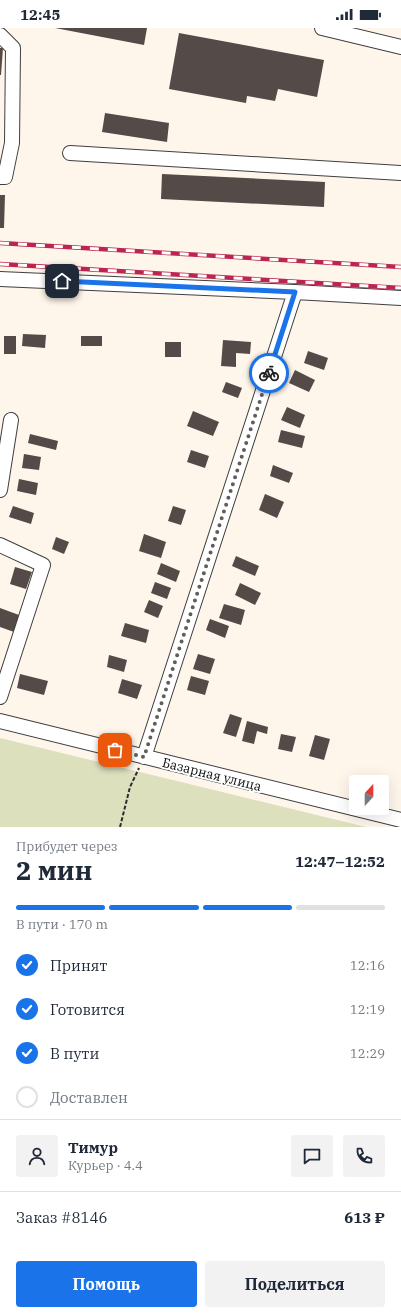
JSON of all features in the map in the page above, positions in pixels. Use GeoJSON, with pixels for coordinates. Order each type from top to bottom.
{"type":"FeatureCollection","features":[{"type":"Feature","properties":{"kind":"street"},"geometry":{"type":"LineString","coordinates":[[322,28],[401,47]]}},
{"type":"Feature","properties":{"kind":"street"},"geometry":{"type":"LineString","coordinates":[[0,35],[13,48],[12,143],[4,177],[0,176]]}},
{"type":"Feature","properties":{"kind":"street"},"geometry":{"type":"LineString","coordinates":[[70,153],[401,173]]}},
{"type":"Feature","properties":{"kind":"street"},"geometry":{"type":"LineString","coordinates":[[0,279],[401,298]]}},
{"type":"Feature","properties":{"kind":"street"},"geometry":{"type":"LineString","coordinates":[[144,757],[295,292]]}},
{"type":"Feature","properties":{"kind":"street"},"geometry":{"type":"LineString","coordinates":[[0,490],[11,420]]}},
{"type":"Feature","properties":{"kind":"street"},"geometry":{"type":"LineString","coordinates":[[0,545],[43,565],[0,697]]}},
{"type":"Feature","properties":{"kind":"street","name":"Базарная улица"},"geometry":{"type":"LineString","coordinates":[[0,721],[401,820]]}},
{"type":"Feature","properties":{"kind":"path"},"geometry":{"type":"LineString","coordinates":[[120,827],[130,787],[144,757]]}},
{"type":"Feature","properties":{"kind":"green space"},"geometry":{"type":"Polygon","coordinates":[[[0,738],[366,827],[0,827],[0,738]]]}},
{"type":"Feature","properties":{"kind":"building"},"geometry":{"type":"Polygon","coordinates":[[[55,28],[147,28],[144,45],[55,28]]]}},
{"type":"Feature","properties":{"kind":"building"},"geometry":{"type":"Polygon","coordinates":[[[179,33],[324,60],[317,97],[278,89],[275,101],[247,96],[246,103],[169,89],[179,33]]]}},
{"type":"Feature","properties":{"kind":"building"},"geometry":{"type":"Polygon","coordinates":[[[0,48],[3,48],[1,75],[0,75],[0,48]]]}},
{"type":"Feature","properties":{"kind":"building"},"geometry":{"type":"Polygon","coordinates":[[[105,113],[169,123],[167,142],[102,132],[105,113]]]}},
{"type":"Feature","properties":{"kind":"building"},"geometry":{"type":"Polygon","coordinates":[[[162,174],[325,182],[324,207],[161,199],[162,174]]]}},
{"type":"Feature","properties":{"kind":"building"},"geometry":{"type":"Polygon","coordinates":[[[0,195],[5,195],[4,228],[0,228],[0,195]]]}},
{"type":"Feature","properties":{"kind":"building"},"geometry":{"type":"Polygon","coordinates":[[[23,334],[46,335],[45,348],[22,346],[23,334]]]}},
{"type":"Feature","properties":{"kind":"building"},"geometry":{"type":"Polygon","coordinates":[[[4,336],[16,336],[16,354],[4,354],[4,336]]]}},
{"type":"Feature","properties":{"kind":"building"},"geometry":{"type":"Polygon","coordinates":[[[81,336],[102,336],[102,346],[81,346],[81,336]]]}},
{"type":"Feature","properties":{"kind":"building"},"geometry":{"type":"Polygon","coordinates":[[[223,340],[251,342],[250,354],[236,353],[236,367],[221,366],[223,340]]]}},
{"type":"Feature","properties":{"kind":"building"},"geometry":{"type":"Polygon","coordinates":[[[165,342],[181,342],[181,357],[165,357],[165,342]]]}},
{"type":"Feature","properties":{"kind":"building"},"geometry":{"type":"Polygon","coordinates":[[[308,351],[328,358],[324,370],[304,363],[308,351]]]}},
{"type":"Feature","properties":{"kind":"building"},"geometry":{"type":"Polygon","coordinates":[[[295,370],[315,380],[309,392],[289,383],[295,370]]]}},
{"type":"Feature","properties":{"kind":"building"},"geometry":{"type":"Polygon","coordinates":[[[226,382],[242,388],[238,398],[222,392],[226,382]]]}},
{"type":"Feature","properties":{"kind":"building"},"geometry":{"type":"Polygon","coordinates":[[[287,407],[305,415],[300,428],[281,420],[287,407]]]}},
{"type":"Feature","properties":{"kind":"building"},"geometry":{"type":"Polygon","coordinates":[[[193,411],[219,422],[213,436],[187,426],[193,411]]]}},
{"type":"Feature","properties":{"kind":"building"},"geometry":{"type":"Polygon","coordinates":[[[281,430],[305,436],[302,448],[278,442],[281,430]]]}},
{"type":"Feature","properties":{"kind":"building"},"geometry":{"type":"Polygon","coordinates":[[[30,434],[58,441],[56,450],[28,443],[30,434]]]}},
{"type":"Feature","properties":{"kind":"building"},"geometry":{"type":"Polygon","coordinates":[[[191,450],[209,456],[205,468],[187,462],[191,450]]]}},
{"type":"Feature","properties":{"kind":"building"},"geometry":{"type":"Polygon","coordinates":[[[24,454],[41,457],[39,470],[22,468],[24,454]]]}},
{"type":"Feature","properties":{"kind":"building"},"geometry":{"type":"Polygon","coordinates":[[[273,465],[293,473],[289,483],[270,476],[273,465]]]}},
{"type":"Feature","properties":{"kind":"building"},"geometry":{"type":"Polygon","coordinates":[[[19,479],[38,483],[36,495],[17,491],[19,479]]]}},
{"type":"Feature","properties":{"kind":"building"},"geometry":{"type":"Polygon","coordinates":[[[265,494],[284,502],[277,518],[259,510],[265,494]]]}},
{"type":"Feature","properties":{"kind":"building"},"geometry":{"type":"Polygon","coordinates":[[[13,506],[34,513],[31,524],[9,517],[13,506]]]}},
{"type":"Feature","properties":{"kind":"building"},"geometry":{"type":"Polygon","coordinates":[[[173,506],[186,510],[181,525],[168,521],[173,506]]]}},
{"type":"Feature","properties":{"kind":"building"},"geometry":{"type":"Polygon","coordinates":[[[144,534],[166,542],[161,558],[139,551],[144,534]]]}},
{"type":"Feature","properties":{"kind":"building"},"geometry":{"type":"Polygon","coordinates":[[[56,537],[69,542],[64,554],[52,549],[56,537]]]}},
{"type":"Feature","properties":{"kind":"building"},"geometry":{"type":"Polygon","coordinates":[[[236,556],[259,566],[255,576],[232,566],[236,556]]]}},
{"type":"Feature","properties":{"kind":"building"},"geometry":{"type":"Polygon","coordinates":[[[161,563],[180,571],[176,582],[157,574],[161,563]]]}},
{"type":"Feature","properties":{"kind":"building"},"geometry":{"type":"Polygon","coordinates":[[[15,567],[32,572],[26,589],[10,584],[15,567]]]}},
{"type":"Feature","properties":{"kind":"building"},"geometry":{"type":"Polygon","coordinates":[[[155,582],[171,588],[167,599],[151,593],[155,582]]]}},
{"type":"Feature","properties":{"kind":"building"},"geometry":{"type":"Polygon","coordinates":[[[240,583],[261,593],[255,605],[235,595],[240,583]]]}},
{"type":"Feature","properties":{"kind":"building"},"geometry":{"type":"Polygon","coordinates":[[[149,600],[163,606],[158,618],[144,612],[149,600]]]}},
{"type":"Feature","properties":{"kind":"building"},"geometry":{"type":"Polygon","coordinates":[[[224,604],[245,610],[241,625],[219,618],[224,604]]]}},
{"type":"Feature","properties":{"kind":"building"},"geometry":{"type":"Polygon","coordinates":[[[0,608],[19,615],[14,632],[0,627],[0,608]]]}},
{"type":"Feature","properties":{"kind":"building"},"geometry":{"type":"Polygon","coordinates":[[[210,619],[229,626],[225,638],[206,630],[210,619]]]}},
{"type":"Feature","properties":{"kind":"building"},"geometry":{"type":"Polygon","coordinates":[[[125,623],[149,630],[146,643],[121,636],[125,623]]]}},
{"type":"Feature","properties":{"kind":"building"},"geometry":{"type":"Polygon","coordinates":[[[198,654],[215,659],[210,674],[193,669],[198,654]]]}},
{"type":"Feature","properties":{"kind":"building"},"geometry":{"type":"Polygon","coordinates":[[[109,655],[127,660],[124,672],[107,667],[109,655]]]}},
{"type":"Feature","properties":{"kind":"building"},"geometry":{"type":"Polygon","coordinates":[[[20,674],[48,681],[44,695],[17,688],[20,674]]]}},
{"type":"Feature","properties":{"kind":"building"},"geometry":{"type":"Polygon","coordinates":[[[191,676],[209,681],[205,695],[187,690],[191,676]]]}},
{"type":"Feature","properties":{"kind":"building"},"geometry":{"type":"Polygon","coordinates":[[[122,679],[142,685],[137,699],[118,693],[122,679]]]}},
{"type":"Feature","properties":{"kind":"building"},"geometry":{"type":"Polygon","coordinates":[[[230,714],[242,718],[236,737],[223,733],[230,714]]]}},
{"type":"Feature","properties":{"kind":"building"},"geometry":{"type":"Polygon","coordinates":[[[247,721],[268,727],[267,734],[257,731],[254,744],[242,741],[247,721]]]}},
{"type":"Feature","properties":{"kind":"building"},"geometry":{"type":"Polygon","coordinates":[[[281,734],[296,737],[292,752],[278,749],[281,734]]]}},
{"type":"Feature","properties":{"kind":"building"},"geometry":{"type":"Polygon","coordinates":[[[315,735],[330,739],[324,760],[309,756],[315,735]]]}},
{"type":"Feature","properties":{"kind":"railway"},"geometry":{"type":"LineString","coordinates":[[0,243],[401,267]]}},
{"type":"Feature","properties":{"kind":"railway"},"geometry":{"type":"LineString","coordinates":[[0,264],[401,288]]}},
{"type":"Feature","properties":{"kind":"way so far"},"geometry":{"type":"LineString","coordinates":[[115,750],[144,757],[269,373]]}},
{"type":"Feature","properties":{"kind":"route"},"geometry":{"type":"LineString","coordinates":[[62,281],[295,292],[269,373]]}}]}
